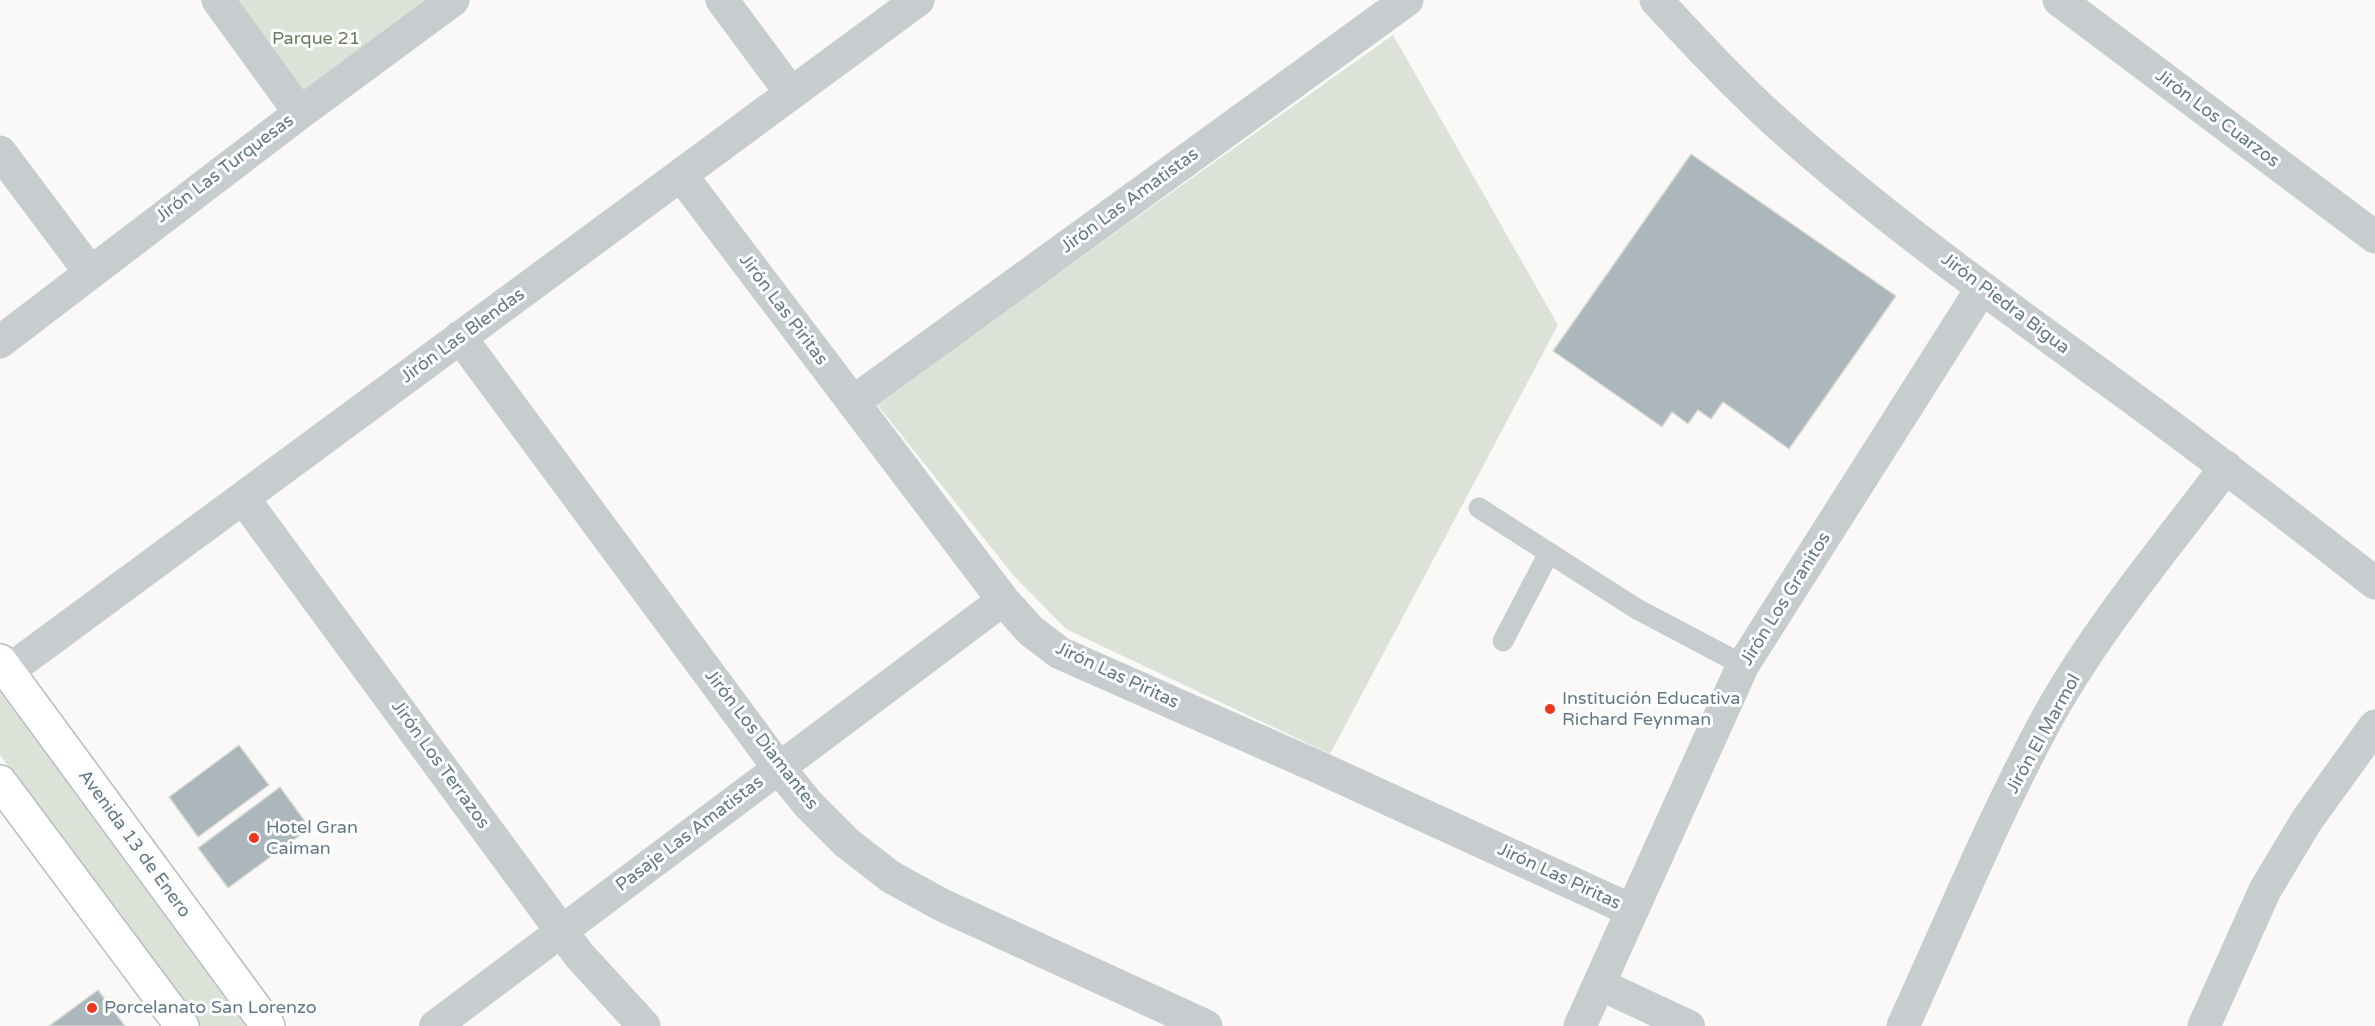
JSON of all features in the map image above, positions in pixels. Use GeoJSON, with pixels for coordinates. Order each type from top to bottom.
{"type":"FeatureCollection","features":[{"type":"Feature","properties":{"kind":"main road","name":"Avenida 13 de Enero"},"geometry":{"type":"LineString","coordinates":[[4,666],[268,1026]]}},
{"type":"Feature","properties":{"kind":"main road"},"geometry":{"type":"LineString","coordinates":[[0,782],[182,1026]]}},
{"type":"Feature","properties":{"kind":"street"},"geometry":{"type":"LineString","coordinates":[[218,0],[300,113]]}},
{"type":"Feature","properties":{"kind":"street","name":"Jirón Las Turquesas"},"geometry":{"type":"LineString","coordinates":[[0,342],[300,113],[453,0]]}},
{"type":"Feature","properties":{"kind":"street"},"geometry":{"type":"LineString","coordinates":[[722,0],[791,93]]}},
{"type":"Feature","properties":{"kind":"street","name":"Jirón Las Blendas"},"geometry":{"type":"LineString","coordinates":[[4,666],[243,498],[918,0]]}},
{"type":"Feature","properties":{"kind":"street","name":"Jirón Las Amatistas"},"geometry":{"type":"LineString","coordinates":[[853,402],[1407,0]]}},
{"type":"Feature","properties":{"kind":"street","name":"Jirón Piedra Bigua"},"geometry":{"type":"LineString","coordinates":[[1656,0],[1712,60],[1776,122],[1861,194],[1982,288],[2226,467],[2375,583]]}},
{"type":"Feature","properties":{"kind":"street","name":"Jirón Los Cuarzos"},"geometry":{"type":"LineString","coordinates":[[2059,0],[2375,237]]}},
{"type":"Feature","properties":{"kind":"street"},"geometry":{"type":"LineString","coordinates":[[0,152],[90,272]]}},
{"type":"Feature","properties":{"kind":"street","name":"Jirón Las Piritas"},"geometry":{"type":"LineString","coordinates":[[681,175],[1003,600],[1031,631],[1060,653],[1318,766],[1631,910]]}},
{"type":"Feature","properties":{"kind":"street","name":"Jirón Los Granitos"},"geometry":{"type":"LineString","coordinates":[[1580,1026],[1743,665],[1982,288]]}},
{"type":"Feature","properties":{"kind":"street","name":"Jirón Los Diamantes"},"geometry":{"type":"LineString","coordinates":[[460,338],[778,767],[810,805],[848,843],[891,877],[942,905],[1206,1026]]}},
{"type":"Feature","properties":{"kind":"street","name":"Jirón El Marmol"},"geometry":{"type":"LineString","coordinates":[[1903,1026],[1992,831],[2044,726],[2099,637],[2226,467]]}},
{"type":"Feature","properties":{"kind":"street","name":"Jirón Los Terrazos"},"geometry":{"type":"LineString","coordinates":[[243,498],[562,932],[620,1002],[644,1026]]}},
{"type":"Feature","properties":{"kind":"street","name":"Pasaje Las Amatistas"},"geometry":{"type":"LineString","coordinates":[[435,1026],[1003,600]]}},
{"type":"Feature","properties":{"kind":"street"},"geometry":{"type":"LineString","coordinates":[[2204,1026],[2265,890],[2307,820],[2375,726]]}},
{"type":"Feature","properties":{"kind":"street"},"geometry":{"type":"LineString","coordinates":[[1599,984],[1689,1026]]}},
{"type":"Feature","properties":{"kind":"lane"},"geometry":{"type":"LineString","coordinates":[[1479,508],[1637,609],[1743,665]]}},
{"type":"Feature","properties":{"kind":"lane"},"geometry":{"type":"LineString","coordinates":[[1503,641],[1549,553]]}},
{"type":"Feature","properties":{"kind":"green space","name":"Parque 21"},"geometry":{"type":"Polygon","coordinates":[[[237,0],[436,0],[307,95],[237,0]]]}},
{"type":"Feature","properties":{"kind":"green space"},"geometry":{"type":"Polygon","coordinates":[[[1393,35],[1558,325],[1330,754],[1066,629],[1014,576],[876,403],[1393,35]]]}},
{"type":"Feature","properties":{"kind":"green space"},"geometry":{"type":"Polygon","coordinates":[[[0,681],[255,1026],[199,1026],[0,755],[0,681]]]}},
{"type":"Feature","properties":{"kind":"building"},"geometry":{"type":"Polygon","coordinates":[[[1691,154],[1896,296],[1789,449],[1723,402],[1711,419],[1698,410],[1688,424],[1672,412],[1662,427],[1553,351],[1691,154]]]}},
{"type":"Feature","properties":{"kind":"building"},"geometry":{"type":"Polygon","coordinates":[[[239,745],[269,785],[198,837],[169,797],[239,745]]]}},
{"type":"Feature","properties":{"kind":"building","name":"Hotel Gran Caiman"},"geometry":{"type":"Polygon","coordinates":[[[280,787],[310,828],[228,888],[198,848],[280,787]]]}},
{"type":"Feature","properties":{"kind":"building","name":"Porcelanato San Lorenzo"},"geometry":{"type":"Polygon","coordinates":[[[98,990],[125,1026],[49,1026],[98,990]]]}},
{"type":"Feature","properties":{"kind":"place","name":"Institución Educativa Richard Feynman"},"geometry":{"type":"Point","coordinates":[1550,709]}},
{"type":"Feature","properties":{"kind":"place","name":"Hotel Gran Caiman"},"geometry":{"type":"Point","coordinates":[254,838]}},
{"type":"Feature","properties":{"kind":"place","name":"Porcelanato San Lorenzo"},"geometry":{"type":"Point","coordinates":[92,1008]}}]}
